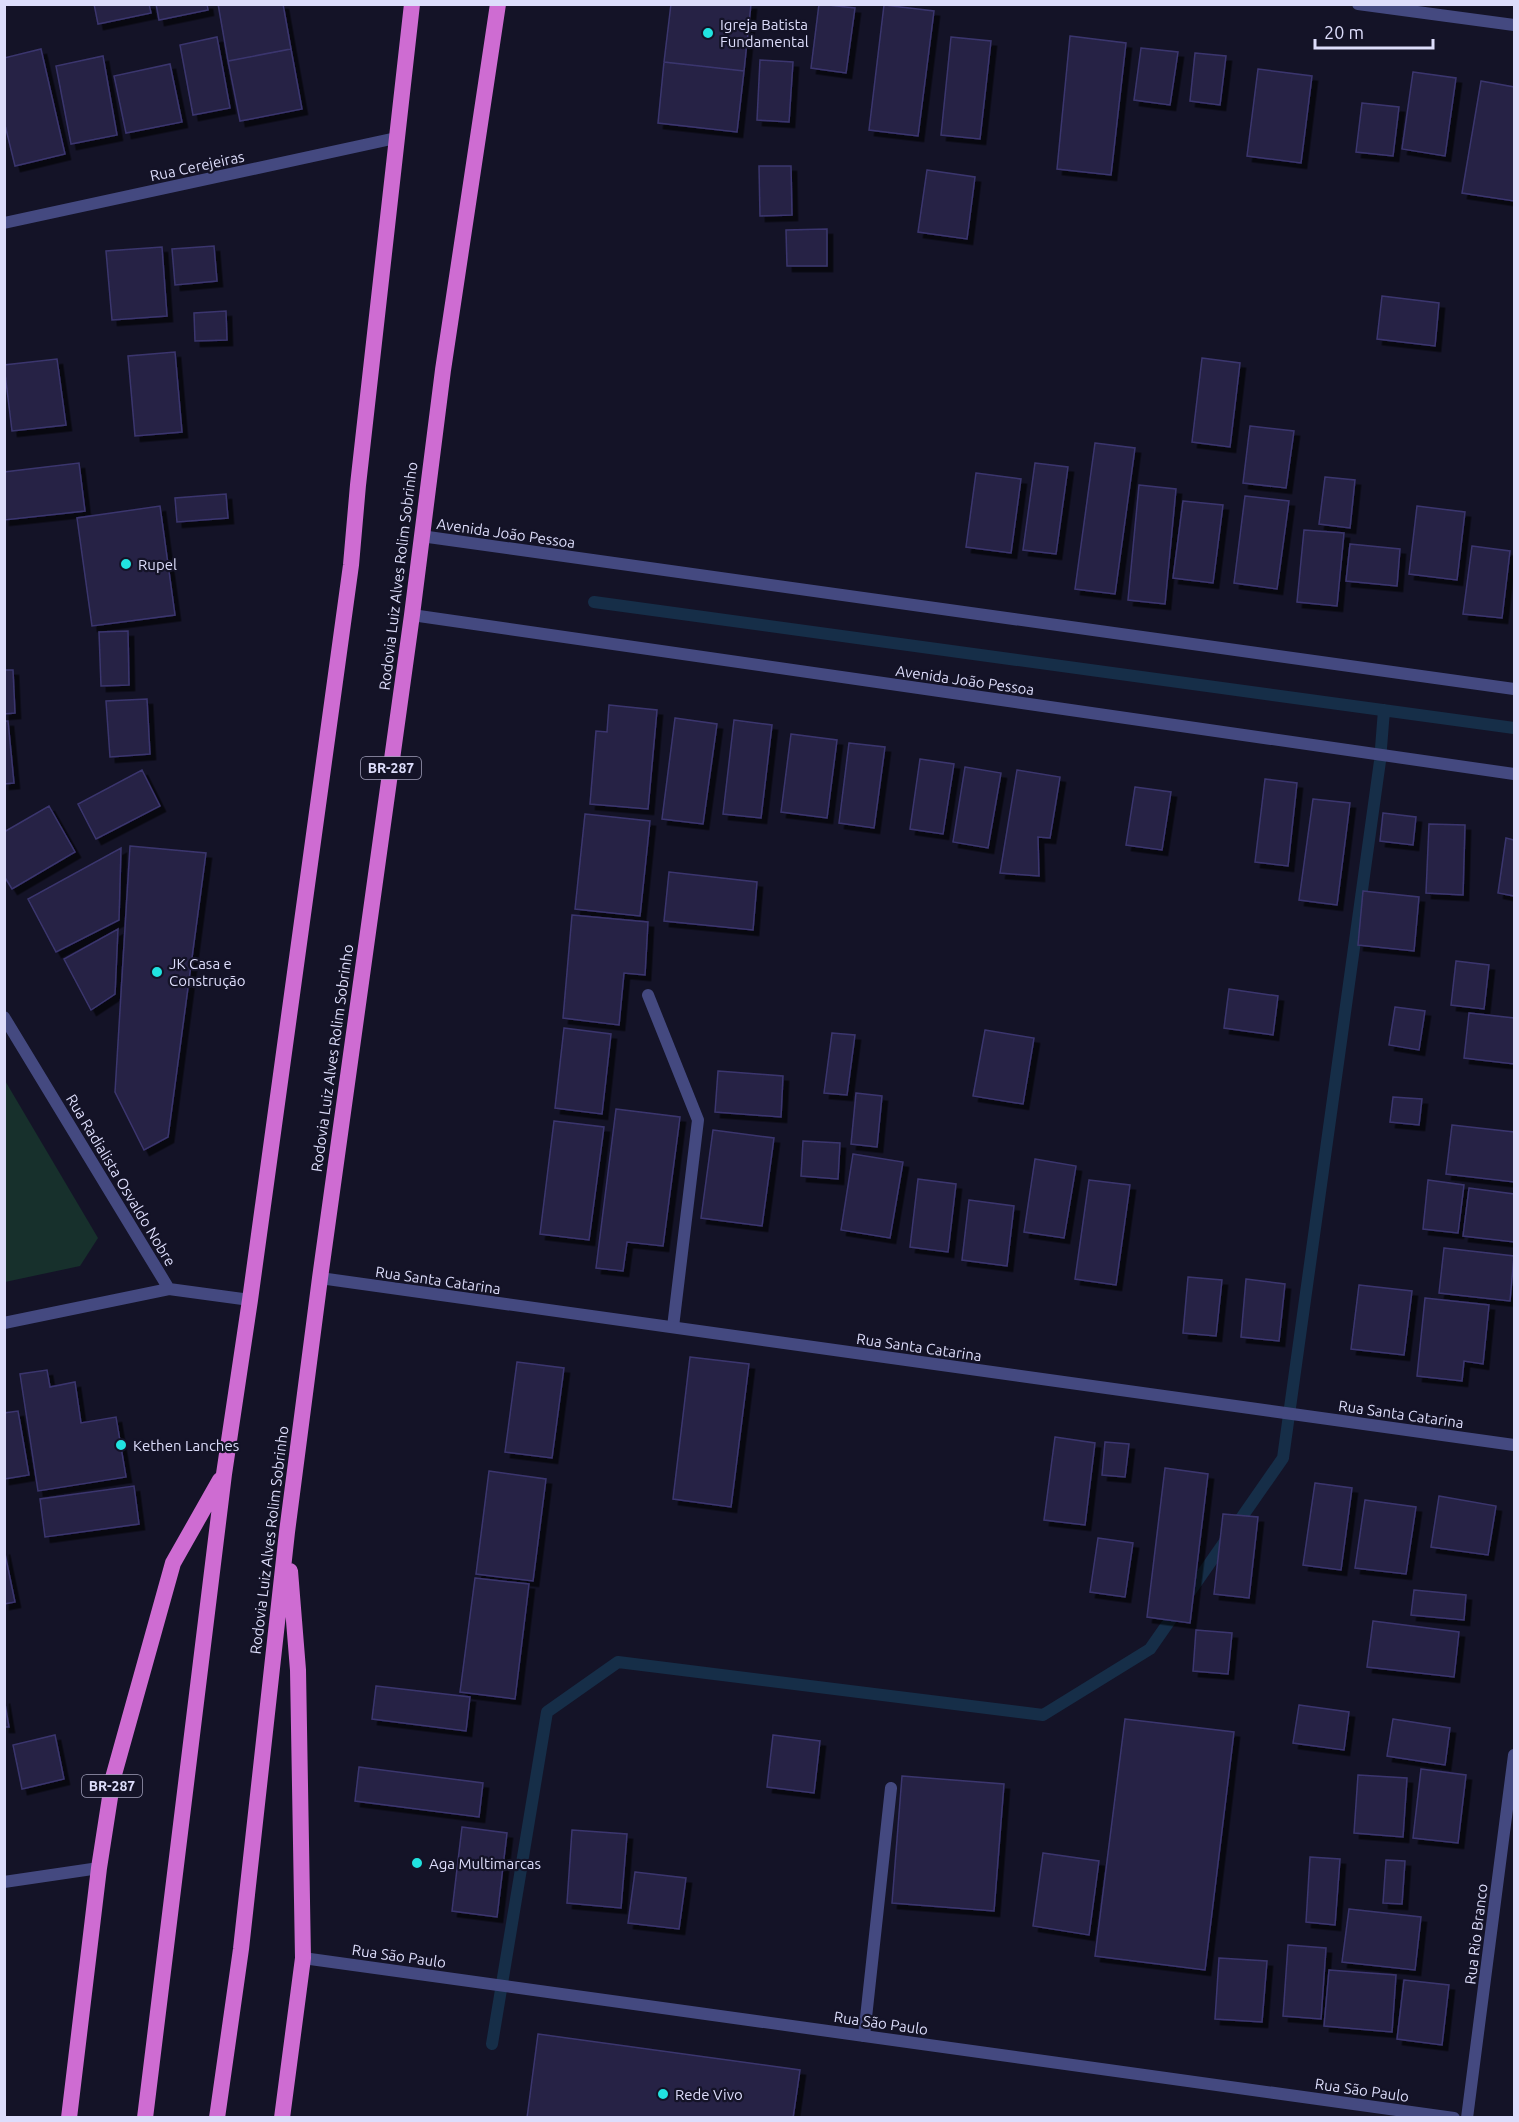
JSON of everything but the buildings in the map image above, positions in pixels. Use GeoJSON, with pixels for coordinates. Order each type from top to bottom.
{"type":"FeatureCollection","features":[{"type":"Feature","properties":{"kind":"highway","name":"BR-287"},"geometry":{"type":"LineString","coordinates":[[145,2118],[224,1474],[351,565],[412,4]]}},
{"type":"Feature","properties":{"kind":"highway","name":"Rodovia Luiz Alves Rolim Sobrinho"},"geometry":{"type":"LineString","coordinates":[[217,2118],[241,1949],[287,1532],[320,1278],[412,615],[443,370],[498,4]]}},
{"type":"Feature","properties":{"kind":"highway","name":"BR-287"},"geometry":{"type":"LineString","coordinates":[[69,2118],[99,1868],[113,1778],[173,1563],[224,1474]]}},
{"type":"Feature","properties":{"kind":"highway","name":"BR-287"},"geometry":{"type":"LineString","coordinates":[[282,2118],[303,1958],[298,1670],[287,1532]]}},
{"type":"Feature","properties":{"kind":"street"},"geometry":{"type":"LineString","coordinates":[[1358,4],[1515,25]]}},
{"type":"Feature","properties":{"kind":"street","name":"Rua Cerejeiras"},"geometry":{"type":"LineString","coordinates":[[4,223],[396,138]]}},
{"type":"Feature","properties":{"kind":"street","name":"Avenida João Pessoa"},"geometry":{"type":"LineString","coordinates":[[421,536],[1515,689]]}},
{"type":"Feature","properties":{"kind":"street","name":"Avenida João Pessoa"},"geometry":{"type":"LineString","coordinates":[[412,615],[1515,774]]}},
{"type":"Feature","properties":{"kind":"street"},"geometry":{"type":"LineString","coordinates":[[648,995],[698,1120],[673,1328]]}},
{"type":"Feature","properties":{"kind":"street","name":"Rua Radialista Osvaldo Nobre"},"geometry":{"type":"LineString","coordinates":[[4,1017],[169,1289],[250,1300]]}},
{"type":"Feature","properties":{"kind":"street","name":"Rua Santa Catarina"},"geometry":{"type":"LineString","coordinates":[[320,1278],[1515,1445]]}},
{"type":"Feature","properties":{"kind":"street"},"geometry":{"type":"LineString","coordinates":[[4,1323],[169,1289]]}},
{"type":"Feature","properties":{"kind":"street","name":"Rua Rio Branco"},"geometry":{"type":"LineString","coordinates":[[1467,2118],[1515,1755]]}},
{"type":"Feature","properties":{"kind":"street"},"geometry":{"type":"LineString","coordinates":[[864,2036],[891,1788]]}},
{"type":"Feature","properties":{"kind":"street"},"geometry":{"type":"LineString","coordinates":[[4,1882],[99,1868]]}},
{"type":"Feature","properties":{"kind":"street","name":"Rua São Paulo"},"geometry":{"type":"LineString","coordinates":[[303,1958],[1454,2118]]}},
{"type":"Feature","properties":{"kind":"green space"},"geometry":{"type":"Polygon","coordinates":[[[4,1079],[98,1238],[80,1266],[5,1282],[4,1079]]]}},
{"type":"Feature","properties":{"kind":"waterway"},"geometry":{"type":"LineString","coordinates":[[594,602],[1514,728]]}},
{"type":"Feature","properties":{"kind":"waterway"},"geometry":{"type":"LineString","coordinates":[[492,2044],[547,1712],[618,1662],[1043,1715],[1150,1649],[1283,1458],[1380,761],[1384,710]]}},
{"type":"Feature","properties":{"kind":"place","name":"Igreja Batista Fundamental"},"geometry":{"type":"Point","coordinates":[708,33]}},
{"type":"Feature","properties":{"kind":"place","name":"Rupel"},"geometry":{"type":"Point","coordinates":[126,564]}},
{"type":"Feature","properties":{"kind":"place","name":"JK Casa e Construção"},"geometry":{"type":"Point","coordinates":[157,972]}},
{"type":"Feature","properties":{"kind":"place","name":"Kethen Lanches"},"geometry":{"type":"Point","coordinates":[121,1445]}},
{"type":"Feature","properties":{"kind":"place","name":"Aga Multimarcas"},"geometry":{"type":"Point","coordinates":[417,1863]}},
{"type":"Feature","properties":{"kind":"place","name":"Rede Vivo"},"geometry":{"type":"Point","coordinates":[663,2094]}}]}
